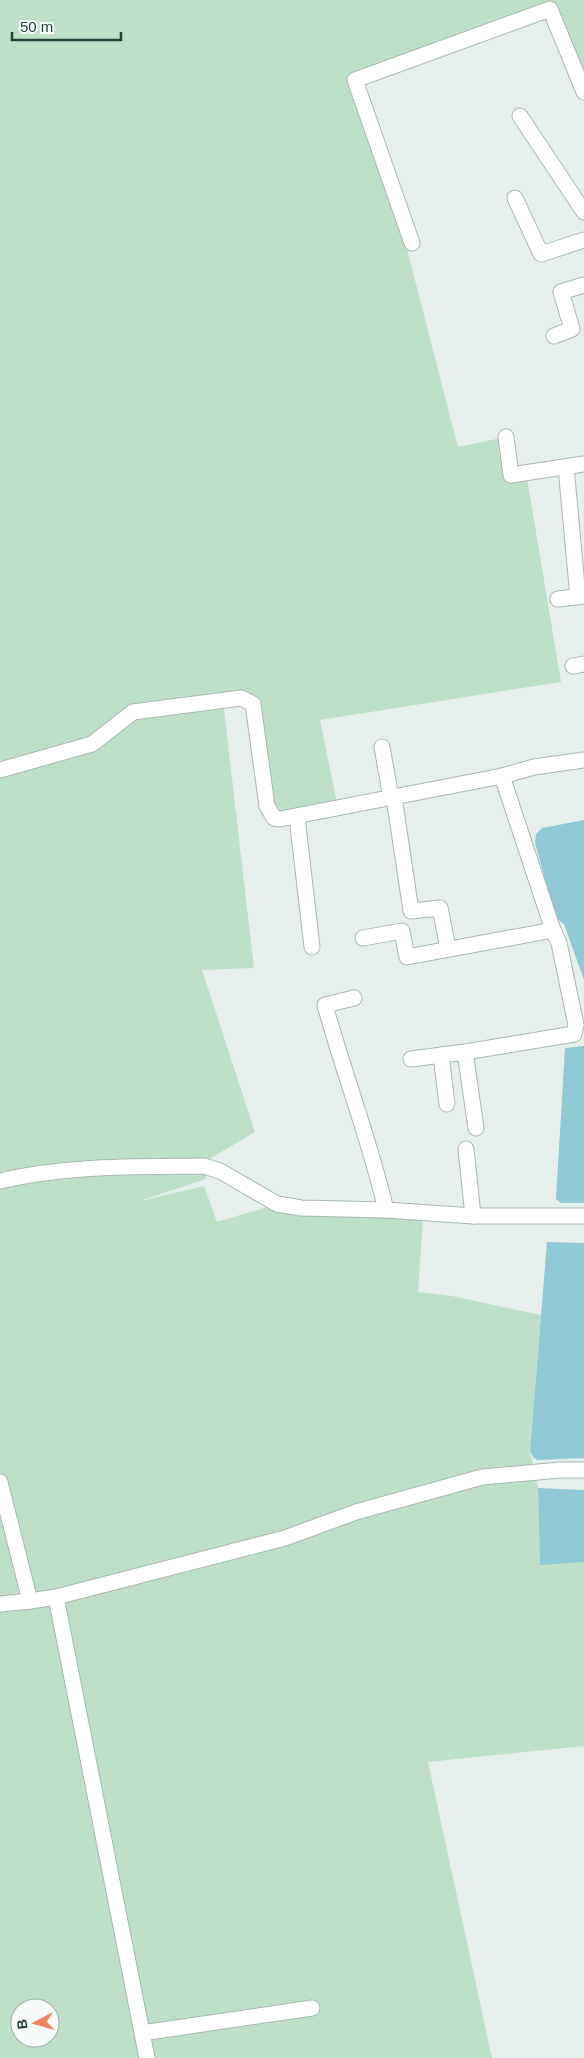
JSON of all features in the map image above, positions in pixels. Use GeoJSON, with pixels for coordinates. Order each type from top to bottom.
{"type":"FeatureCollection","features":[{"type":"Feature","properties":{"kind":"street"},"geometry":{"type":"LineString","coordinates":[[412,243],[355,80],[550,10],[584,92]]}},
{"type":"Feature","properties":{"kind":"street"},"geometry":{"type":"LineString","coordinates":[[520,116],[584,212]]}},
{"type":"Feature","properties":{"kind":"street"},"geometry":{"type":"LineString","coordinates":[[515,198],[541,254],[584,240]]}},
{"type":"Feature","properties":{"kind":"street"},"geometry":{"type":"LineString","coordinates":[[554,336],[572,329],[561,292],[584,286]]}},
{"type":"Feature","properties":{"kind":"street"},"geometry":{"type":"LineString","coordinates":[[506,437],[511,475],[584,464]]}},
{"type":"Feature","properties":{"kind":"street"},"geometry":{"type":"LineString","coordinates":[[558,599],[581,596],[566,467]]}},
{"type":"Feature","properties":{"kind":"street"},"geometry":{"type":"LineString","coordinates":[[0,770],[92,744],[133,712],[242,698],[253,704],[269,813],[274,818],[297,817],[502,776],[534,767],[584,760]]}},
{"type":"Feature","properties":{"kind":"street"},"geometry":{"type":"LineString","coordinates":[[382,746],[411,911],[440,908],[448,948]]}},
{"type":"Feature","properties":{"kind":"street"},"geometry":{"type":"LineString","coordinates":[[411,1059],[579,1033],[559,943],[502,776]]}},
{"type":"Feature","properties":{"kind":"street"},"geometry":{"type":"LineString","coordinates":[[297,817],[312,947]]}},
{"type":"Feature","properties":{"kind":"street"},"geometry":{"type":"LineString","coordinates":[[363,938],[402,931],[407,957],[553,930]]}},
{"type":"Feature","properties":{"kind":"street"},"geometry":{"type":"LineString","coordinates":[[354,998],[325,1005],[339,1057],[374,1159],[386,1210]]}},
{"type":"Feature","properties":{"kind":"street"},"geometry":{"type":"LineString","coordinates":[[465,1052],[476,1128]]}},
{"type":"Feature","properties":{"kind":"street"},"geometry":{"type":"LineString","coordinates":[[441,1055],[447,1104]]}},
{"type":"Feature","properties":{"kind":"street"},"geometry":{"type":"LineString","coordinates":[[466,1149],[473,1216]]}},
{"type":"Feature","properties":{"kind":"street"},"geometry":{"type":"LineString","coordinates":[[0,1181],[31,1174],[94,1168],[204,1166],[220,1171],[277,1204],[301,1208],[386,1210],[473,1216],[584,1216]]}},
{"type":"Feature","properties":{"kind":"street"},"geometry":{"type":"LineString","coordinates":[[0,1604],[56,1597],[285,1538],[356,1512],[482,1477],[560,1470],[584,1470]]}},
{"type":"Feature","properties":{"kind":"street"},"geometry":{"type":"LineString","coordinates":[[0,1482],[30,1600]]}},
{"type":"Feature","properties":{"kind":"street"},"geometry":{"type":"LineString","coordinates":[[56,1597],[147,2058]]}},
{"type":"Feature","properties":{"kind":"street"},"geometry":{"type":"LineString","coordinates":[[142,2033],[312,2008]]}},
{"type":"Feature","properties":{"kind":"green space"},"geometry":{"type":"Polygon","coordinates":[[[0,0],[584,0],[584,90],[550,10],[355,80],[407,249],[458,447],[506,437],[511,475],[527,478],[561,682],[320,720],[338,808],[274,818],[248,700],[223,701],[254,968],[202,970],[255,1132],[206,1161],[206,1179],[140,1201],[204,1186],[217,1222],[277,1204],[423,1217],[418,1292],[452,1296],[541,1315],[530,1451],[538,1488],[540,1564],[584,1562],[584,1746],[428,1762],[492,2058],[0,2058],[0,0]]]}},
{"type":"Feature","properties":{"kind":"water"},"geometry":{"type":"Polygon","coordinates":[[[584,820],[584,980],[564,924],[556,918],[535,843],[536,834],[542,828],[584,820]]]}},
{"type":"Feature","properties":{"kind":"water"},"geometry":{"type":"Polygon","coordinates":[[[584,1046],[584,1203],[561,1203],[556,1199],[565,1048],[584,1046]]]}},
{"type":"Feature","properties":{"kind":"water"},"geometry":{"type":"Polygon","coordinates":[[[547,1242],[584,1243],[584,1458],[537,1460],[530,1451],[547,1242]]]}},
{"type":"Feature","properties":{"kind":"water"},"geometry":{"type":"Polygon","coordinates":[[[538,1488],[584,1490],[584,1562],[540,1565],[538,1488]]]}}]}
